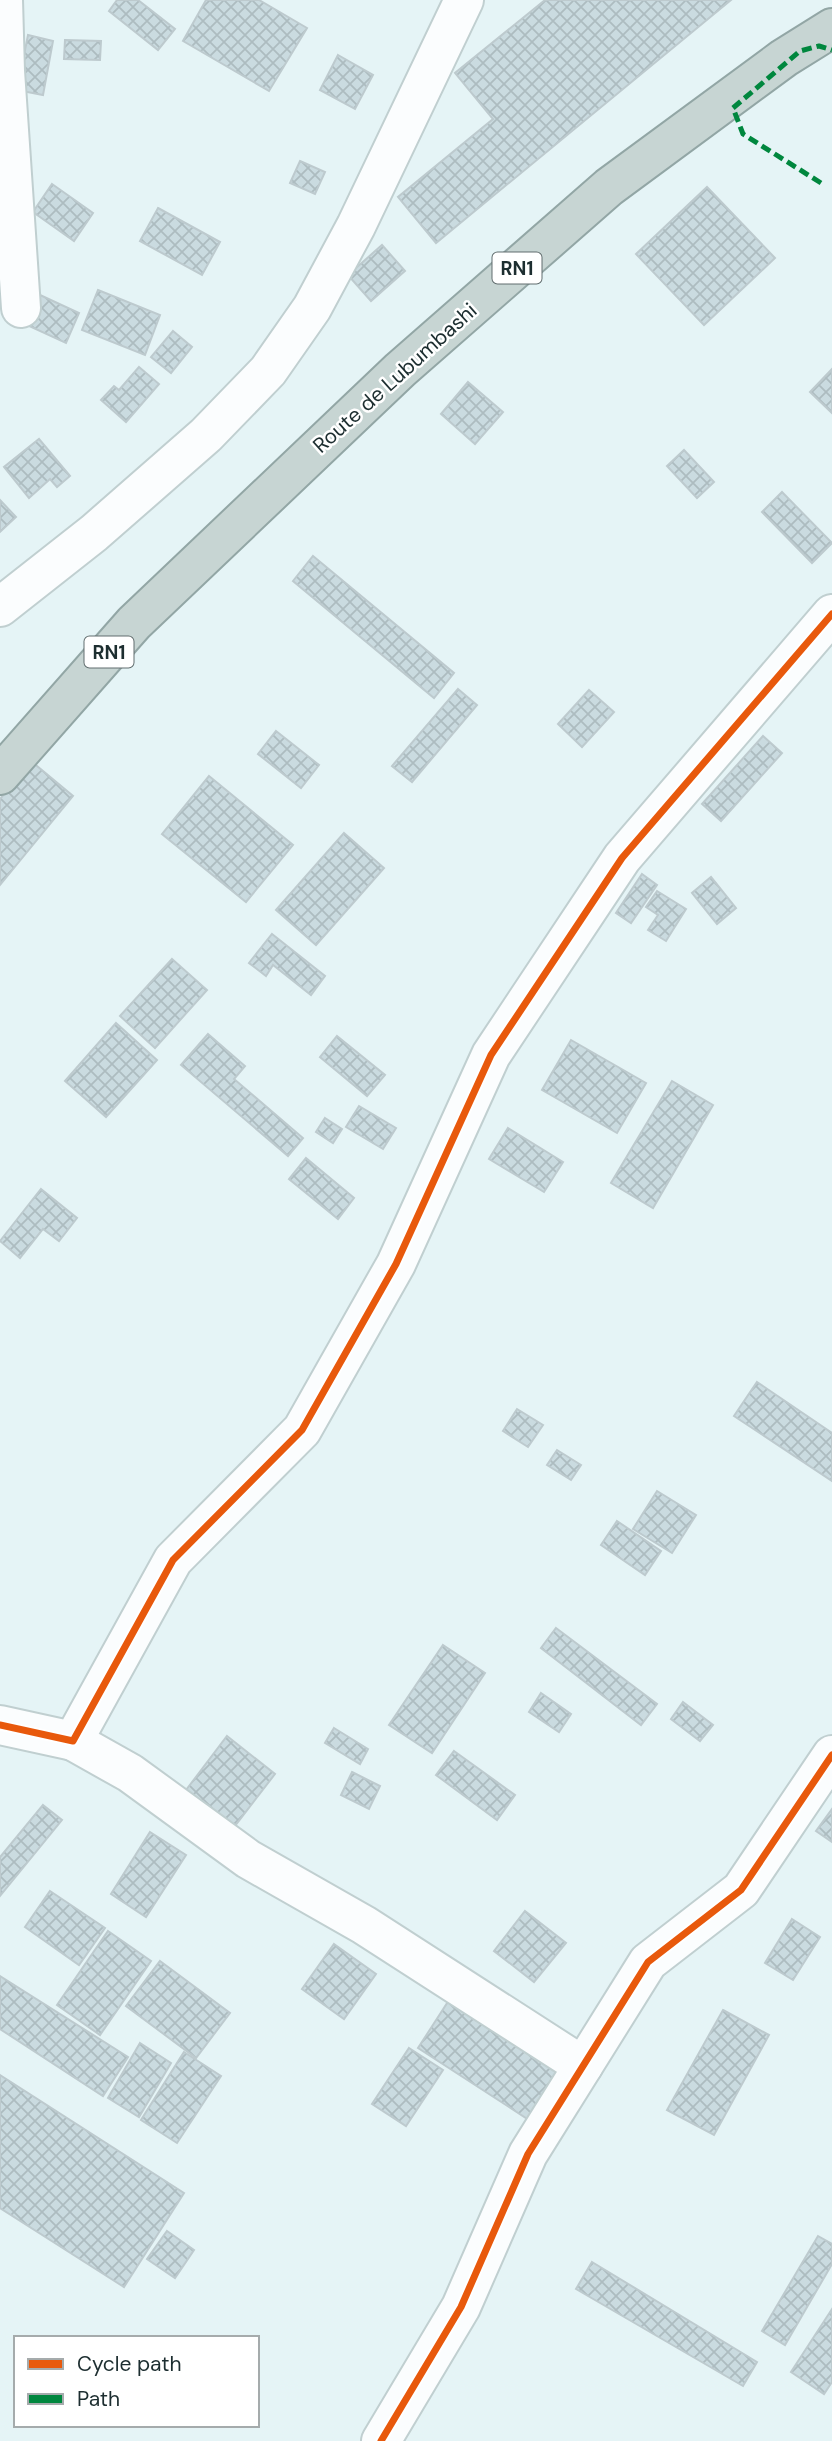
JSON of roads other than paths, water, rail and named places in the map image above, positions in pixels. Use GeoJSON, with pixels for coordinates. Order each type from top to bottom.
{"type":"FeatureCollection","features":[{"type":"Feature","properties":{"kind":"highway","name":"Route de Lubumbashi"},"geometry":{"type":"LineString","coordinates":[[0,775],[134,623],[400,370],[610,187],[784,58],[832,28]]}},
{"type":"Feature","properties":{"kind":"street"},"geometry":{"type":"LineString","coordinates":[[3,0],[5,71],[21,308]]}},
{"type":"Feature","properties":{"kind":"street"},"geometry":{"type":"LineString","coordinates":[[0,607],[125,507],[206,435],[268,371],[312,308],[356,226],[464,0]]}},
{"type":"Feature","properties":{"kind":"street"},"geometry":{"type":"LineString","coordinates":[[73,1741],[173,1560],[302,1430],[396,1264],[491,1055],[622,858],[832,614]]}},
{"type":"Feature","properties":{"kind":"street"},"geometry":{"type":"LineString","coordinates":[[0,1725],[73,1741],[130,1773],[248,1859],[364,1925],[583,2066]]}},
{"type":"Feature","properties":{"kind":"street"},"geometry":{"type":"LineString","coordinates":[[381,2441],[461,2307],[528,2154],[648,1962],[741,1890],[832,1755]]}}]}
